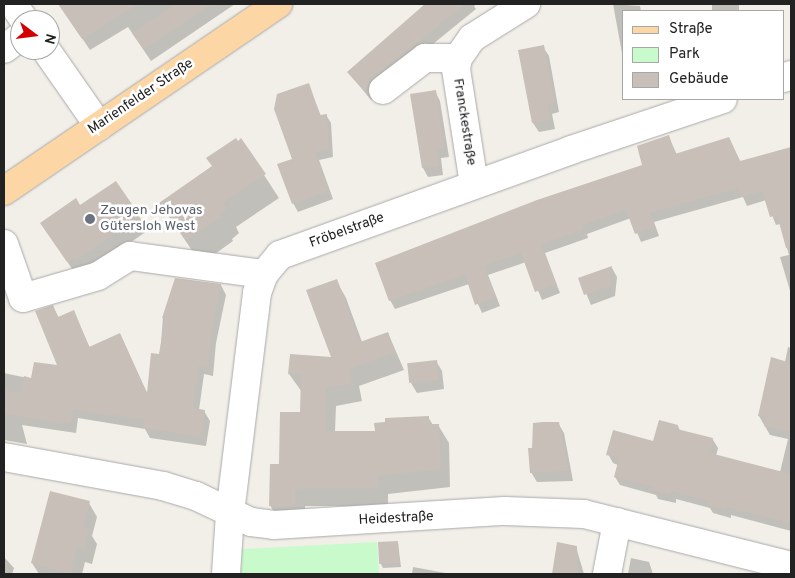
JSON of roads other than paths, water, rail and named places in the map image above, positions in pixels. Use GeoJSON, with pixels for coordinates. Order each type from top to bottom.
{"type":"FeatureCollection","features":[{"type":"Feature","properties":{"kind":"main road","name":"Marienfelder Straße"},"geometry":{"type":"LineString","coordinates":[[4,191],[278,4]]}},
{"type":"Feature","properties":{"kind":"street","name":"Franckestraße"},"geometry":{"type":"LineString","coordinates":[[474,184],[456,69],[458,58],[472,38],[526,4]]}},
{"type":"Feature","properties":{"kind":"street"},"geometry":{"type":"LineString","coordinates":[[383,90],[425,58],[458,58]]}},
{"type":"Feature","properties":{"kind":"street"},"geometry":{"type":"LineString","coordinates":[[53,60],[99,126]]}},
{"type":"Feature","properties":{"kind":"street","name":"Fröbelstraße"},"geometry":{"type":"LineString","coordinates":[[226,574],[230,513],[257,293],[264,274],[280,255],[474,184],[720,100]]}},
{"type":"Feature","properties":{"kind":"street"},"geometry":{"type":"LineString","coordinates":[[4,244],[23,298],[98,276],[130,256],[264,274]]}},
{"type":"Feature","properties":{"kind":"street","name":"Heidestraße"},"geometry":{"type":"LineString","coordinates":[[4,457],[163,486],[196,496],[252,522],[274,525],[505,511],[584,514],[791,566]]}},
{"type":"Feature","properties":{"kind":"street"},"geometry":{"type":"LineString","coordinates":[[607,574],[617,522]]}},
{"type":"Feature","properties":{"kind":"place","name":"Zeugen Jehovas Gütersloh West"},"geometry":{"type":"Point","coordinates":[90,219]}}]}
